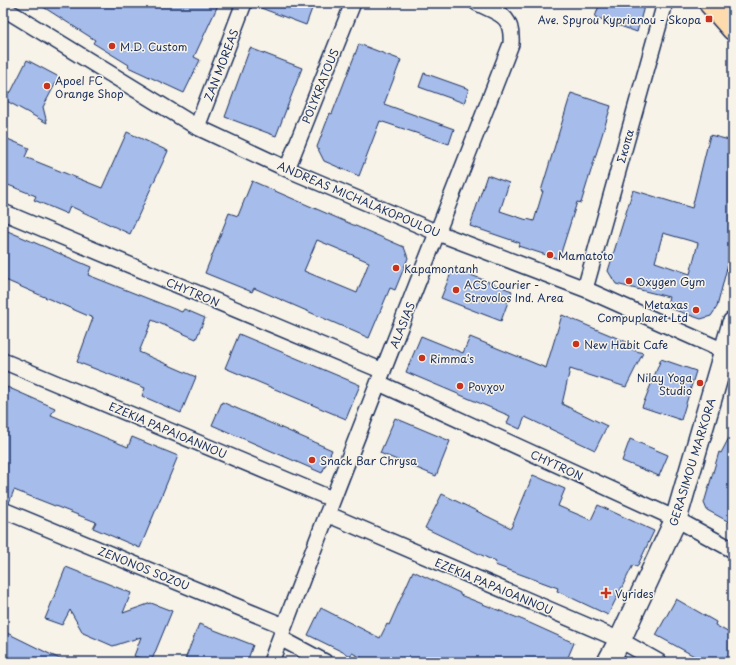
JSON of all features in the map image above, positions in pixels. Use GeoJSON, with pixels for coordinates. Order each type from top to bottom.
{"type":"FeatureCollection","features":[{"type":"Feature","properties":{"kind":"main road"},"geometry":{"type":"LineString","coordinates":[[710,3],[733,28]]}},
{"type":"Feature","properties":{"kind":"street","name":"ZAN MOREAS"},"geometry":{"type":"LineString","coordinates":[[197,127],[244,3]]}},
{"type":"Feature","properties":{"kind":"street","name":"POLYKRATOUS"},"geometry":{"type":"LineString","coordinates":[[287,169],[353,3]]}},
{"type":"Feature","properties":{"kind":"street","name":"ALASIAS"},"geometry":{"type":"LineString","coordinates":[[271,662],[332,499],[438,233],[510,44],[512,35],[510,24],[506,19],[502,15],[477,3]]}},
{"type":"Feature","properties":{"kind":"street","name":"Σκοπα"},"geometry":{"type":"LineString","coordinates":[[585,289],[666,3]]}},
{"type":"Feature","properties":{"kind":"street","name":"ANDREAS MICHALAKOPOULOU"},"geometry":{"type":"LineString","coordinates":[[3,8],[197,127],[287,169],[438,233],[585,289],[729,353]]}},
{"type":"Feature","properties":{"kind":"street","name":"CHYTRON"},"geometry":{"type":"LineString","coordinates":[[3,212],[381,377],[676,519],[733,550]]}},
{"type":"Feature","properties":{"kind":"street","name":"GERASIMOU MARKORA"},"geometry":{"type":"LineString","coordinates":[[608,662],[620,640],[676,519],[729,353],[733,323]]}},
{"type":"Feature","properties":{"kind":"street","name":"EZEKIA PAPAIOANNOU"},"geometry":{"type":"LineString","coordinates":[[3,361],[332,499]]}},
{"type":"Feature","properties":{"kind":"street","name":"ZENONOS SOZOU"},"geometry":{"type":"LineString","coordinates":[[3,510],[282,632],[325,662]]}},
{"type":"Feature","properties":{"kind":"street","name":"EZEKIA PAPAIOANNOU"},"geometry":{"type":"LineString","coordinates":[[327,514],[620,640],[659,662]]}},
{"type":"Feature","properties":{"kind":"building"},"geometry":{"type":"Polygon","coordinates":[[[37,3],[219,3],[194,57],[200,60],[184,93],[128,67],[129,65],[93,43],[95,40],[37,3]]]}},
{"type":"Feature","properties":{"kind":"building"},"geometry":{"type":"Polygon","coordinates":[[[253,3],[314,3],[306,25],[253,5],[253,3]]]}},
{"type":"Feature","properties":{"kind":"building"},"geometry":{"type":"Polygon","coordinates":[[[600,3],[645,3],[637,32],[595,17],[600,3]]]}},
{"type":"Feature","properties":{"kind":"building"},"geometry":{"type":"Polygon","coordinates":[[[359,44],[401,60],[384,104],[454,129],[449,144],[380,121],[359,176],[324,161],[317,147],[330,113],[332,114],[359,44]]]}},
{"type":"Feature","properties":{"kind":"building"},"geometry":{"type":"Polygon","coordinates":[[[250,48],[302,68],[276,136],[225,117],[250,48]]]}},
{"type":"Feature","properties":{"kind":"building"},"geometry":{"type":"Polygon","coordinates":[[[27,60],[59,77],[43,107],[47,123],[3,99],[3,95],[11,92],[27,60]]]}},
{"type":"Feature","properties":{"kind":"building"},"geometry":{"type":"Polygon","coordinates":[[[424,73],[469,89],[464,103],[419,87],[424,73]]]}},
{"type":"Feature","properties":{"kind":"building"},"geometry":{"type":"Polygon","coordinates":[[[571,93],[611,106],[581,203],[577,202],[559,259],[518,246],[520,243],[470,226],[487,175],[509,183],[500,211],[534,221],[543,191],[541,191],[571,93]]]}},
{"type":"Feature","properties":{"kind":"building"},"geometry":{"type":"Polygon","coordinates":[[[127,132],[168,151],[130,234],[70,206],[67,214],[34,200],[36,196],[3,183],[3,137],[29,148],[25,157],[102,188],[127,132]]]}},
{"type":"Feature","properties":{"kind":"building"},"geometry":{"type":"Polygon","coordinates":[[[710,135],[733,141],[733,244],[717,307],[711,316],[701,319],[666,307],[669,297],[616,284],[608,271],[633,190],[692,208],[710,135]],[[663,233],[655,262],[690,274],[698,243],[663,233]]]}},
{"type":"Feature","properties":{"kind":"building"},"geometry":{"type":"Polygon","coordinates":[[[252,181],[404,247],[408,258],[395,290],[390,288],[369,338],[254,288],[252,292],[205,273],[229,213],[238,216],[252,181]],[[317,240],[304,271],[357,293],[369,262],[317,240]]]}},
{"type":"Feature","properties":{"kind":"building"},"geometry":{"type":"Polygon","coordinates":[[[3,229],[91,267],[88,275],[182,312],[184,309],[205,318],[196,339],[152,320],[139,352],[196,377],[181,413],[142,396],[145,388],[77,362],[93,318],[3,279],[3,229]]]}},
{"type":"Feature","properties":{"kind":"building"},"geometry":{"type":"Polygon","coordinates":[[[453,268],[512,291],[501,321],[441,298],[453,268]]]}},
{"type":"Feature","properties":{"kind":"building"},"geometry":{"type":"Polygon","coordinates":[[[562,315],[634,345],[633,350],[643,353],[626,387],[570,369],[562,404],[607,426],[595,450],[525,417],[520,429],[507,423],[510,416],[406,372],[421,336],[463,353],[470,337],[546,368],[562,315]]]}},
{"type":"Feature","properties":{"kind":"building"},"geometry":{"type":"Polygon","coordinates":[[[239,334],[360,385],[346,419],[225,368],[239,334]]]}},
{"type":"Feature","properties":{"kind":"building"},"geometry":{"type":"Polygon","coordinates":[[[661,359],[696,371],[681,420],[642,407],[661,359]]]}},
{"type":"Feature","properties":{"kind":"building"},"geometry":{"type":"Polygon","coordinates":[[[7,387],[55,408],[51,415],[128,447],[132,437],[178,456],[140,548],[93,528],[96,522],[14,490],[9,503],[3,501],[3,398],[7,387]]]}},
{"type":"Feature","properties":{"kind":"building"},"geometry":{"type":"Polygon","coordinates":[[[222,402],[332,450],[322,473],[212,425],[222,402]]]}},
{"type":"Feature","properties":{"kind":"building"},"geometry":{"type":"Polygon","coordinates":[[[395,418],[450,441],[436,476],[380,453],[395,418]]]}},
{"type":"Feature","properties":{"kind":"building"},"geometry":{"type":"Polygon","coordinates":[[[733,430],[733,524],[707,510],[704,503],[719,452],[721,453],[733,430]]]}},
{"type":"Feature","properties":{"kind":"building"},"geometry":{"type":"Polygon","coordinates":[[[630,439],[668,455],[659,476],[622,461],[630,439]]]}},
{"type":"Feature","properties":{"kind":"building"},"geometry":{"type":"Polygon","coordinates":[[[533,475],[565,489],[558,506],[591,520],[598,505],[654,531],[637,567],[633,565],[608,615],[557,591],[558,588],[495,565],[496,562],[425,528],[442,494],[511,528],[533,475]]]}},
{"type":"Feature","properties":{"kind":"building"},"geometry":{"type":"Polygon","coordinates":[[[66,567],[131,593],[123,613],[151,603],[172,611],[151,662],[134,656],[141,637],[113,646],[83,633],[70,610],[62,625],[45,619],[66,567]]]}},
{"type":"Feature","properties":{"kind":"building"},"geometry":{"type":"Polygon","coordinates":[[[413,571],[460,593],[460,595],[523,620],[574,643],[566,662],[370,662],[352,653],[351,656],[308,635],[321,608],[380,638],[387,624],[389,625],[413,571]]]}},
{"type":"Feature","properties":{"kind":"building"},"geometry":{"type":"Polygon","coordinates":[[[676,599],[716,622],[715,625],[733,635],[733,662],[705,662],[656,635],[676,599]]]}},
{"type":"Feature","properties":{"kind":"building"},"geometry":{"type":"Polygon","coordinates":[[[199,624],[253,645],[247,662],[184,662],[199,624]]]}},
{"type":"Feature","properties":{"kind":"building"},"geometry":{"type":"Polygon","coordinates":[[[3,631],[66,662],[3,662],[3,631]]]}},
{"type":"Feature","properties":{"kind":"place","name":"Ave. Spyrou Kyprianou - Skopa"},"geometry":{"type":"Point","coordinates":[709,19]}},
{"type":"Feature","properties":{"kind":"place","name":"M.D. Custom"},"geometry":{"type":"Point","coordinates":[112,46]}},
{"type":"Feature","properties":{"kind":"place","name":"Apoel FC Orange Shop"},"geometry":{"type":"Point","coordinates":[47,86]}},
{"type":"Feature","properties":{"kind":"place","name":"Mamatoto"},"geometry":{"type":"Point","coordinates":[550,255]}},
{"type":"Feature","properties":{"kind":"place","name":"Kapamontanh"},"geometry":{"type":"Point","coordinates":[396,268]}},
{"type":"Feature","properties":{"kind":"place","name":"Oxygen Gym"},"geometry":{"type":"Point","coordinates":[629,281]}},
{"type":"Feature","properties":{"kind":"place","name":"ACS Courier - Strovolos Ind. Area"},"geometry":{"type":"Point","coordinates":[456,290]}},
{"type":"Feature","properties":{"kind":"place","name":"Metaxas Compuplanet Ltd"},"geometry":{"type":"Point","coordinates":[696,310]}},
{"type":"Feature","properties":{"kind":"place","name":"New Habit Cafe"},"geometry":{"type":"Point","coordinates":[576,344]}},
{"type":"Feature","properties":{"kind":"place","name":"Rimma's"},"geometry":{"type":"Point","coordinates":[422,358]}},
{"type":"Feature","properties":{"kind":"place","name":"Nilay Yoga Studio"},"geometry":{"type":"Point","coordinates":[700,383]}},
{"type":"Feature","properties":{"kind":"place","name":"Ρονχον"},"geometry":{"type":"Point","coordinates":[460,386]}},
{"type":"Feature","properties":{"kind":"place","name":"Snack Bar Chrysa"},"geometry":{"type":"Point","coordinates":[312,460]}},
{"type":"Feature","properties":{"kind":"place","name":"Vyrides"},"geometry":{"type":"Point","coordinates":[606,593]}}]}
